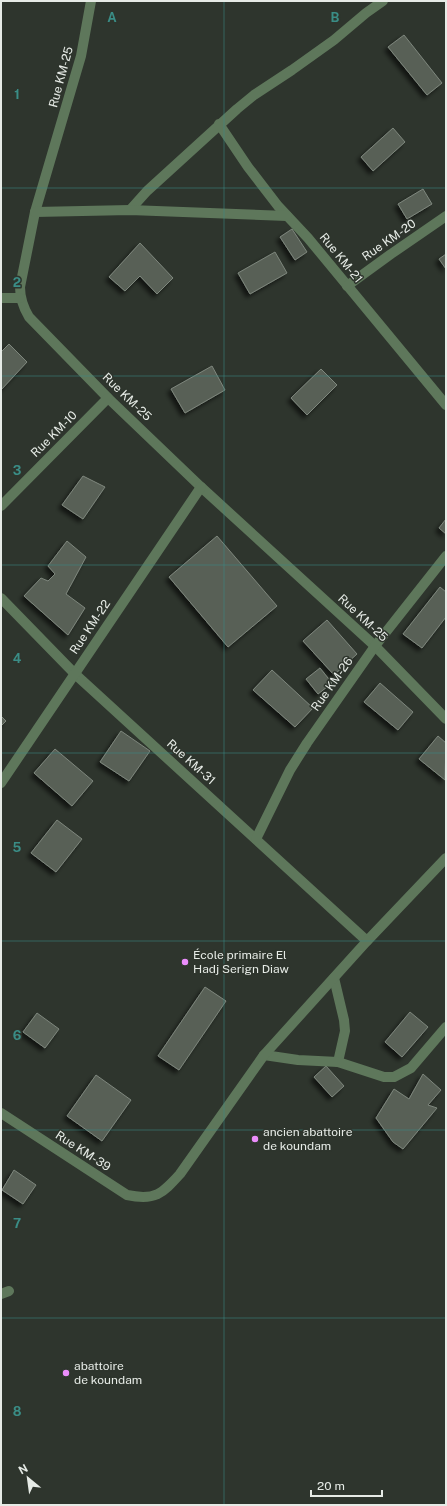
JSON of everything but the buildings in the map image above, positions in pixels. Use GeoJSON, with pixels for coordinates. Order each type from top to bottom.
{"type":"FeatureCollection","features":[{"type":"Feature","properties":{"kind":"street","name":"Rue KM-25"},"geometry":{"type":"LineString","coordinates":[[91,1],[81,56],[35,212],[20,287],[20,298],[29,317],[108,398],[201,487],[375,646],[446,719]]}},
{"type":"Feature","properties":{"kind":"street"},"geometry":{"type":"LineString","coordinates":[[130,210],[147,191],[219,124],[254,95],[292,70],[383,1]]}},
{"type":"Feature","properties":{"kind":"street","name":"Rue KM-21"},"geometry":{"type":"LineString","coordinates":[[219,124],[248,167],[287,216],[301,230],[446,405]]}},
{"type":"Feature","properties":{"kind":"street"},"geometry":{"type":"LineString","coordinates":[[35,212],[130,210],[287,216]]}},
{"type":"Feature","properties":{"kind":"street","name":"Rue KM-20"},"geometry":{"type":"LineString","coordinates":[[347,286],[446,216]]}},
{"type":"Feature","properties":{"kind":"street"},"geometry":{"type":"LineString","coordinates":[[1,298],[20,298]]}},
{"type":"Feature","properties":{"kind":"street","name":"Rue KM-10"},"geometry":{"type":"LineString","coordinates":[[1,506],[108,398]]}},
{"type":"Feature","properties":{"kind":"street","name":"Rue KM-22"},"geometry":{"type":"LineString","coordinates":[[1,783],[201,487]]}},
{"type":"Feature","properties":{"kind":"street","name":"Rue KM-26"},"geometry":{"type":"LineString","coordinates":[[256,839],[290,770],[311,737],[375,646],[446,556]]}},
{"type":"Feature","properties":{"kind":"street","name":"Rue KM-31"},"geometry":{"type":"LineString","coordinates":[[1,598],[75,674],[367,941]]}},
{"type":"Feature","properties":{"kind":"street"},"geometry":{"type":"LineString","coordinates":[[264,1055],[367,941],[446,858]]}},
{"type":"Feature","properties":{"kind":"street"},"geometry":{"type":"LineString","coordinates":[[334,978],[344,1020],[345,1031],[338,1062]]}},
{"type":"Feature","properties":{"kind":"street"},"geometry":{"type":"LineString","coordinates":[[264,1055],[298,1060],[338,1062],[384,1077],[394,1077],[411,1068],[446,1027]]}},
{"type":"Feature","properties":{"kind":"street","name":"Rue KM-39"},"geometry":{"type":"LineString","coordinates":[[1,1113],[127,1195],[142,1198],[155,1196],[168,1188],[180,1174],[264,1055]]}},
{"type":"Feature","properties":{"kind":"place","name":"École primaire El Hadj Serign Diaw"},"geometry":{"type":"Point","coordinates":[185,962]}},
{"type":"Feature","properties":{"kind":"place","name":"ancien abattoire de koundam"},"geometry":{"type":"Point","coordinates":[255,1139]}},
{"type":"Feature","properties":{"kind":"place","name":"abattoire de koundam"},"geometry":{"type":"Point","coordinates":[66,1373]}}]}
